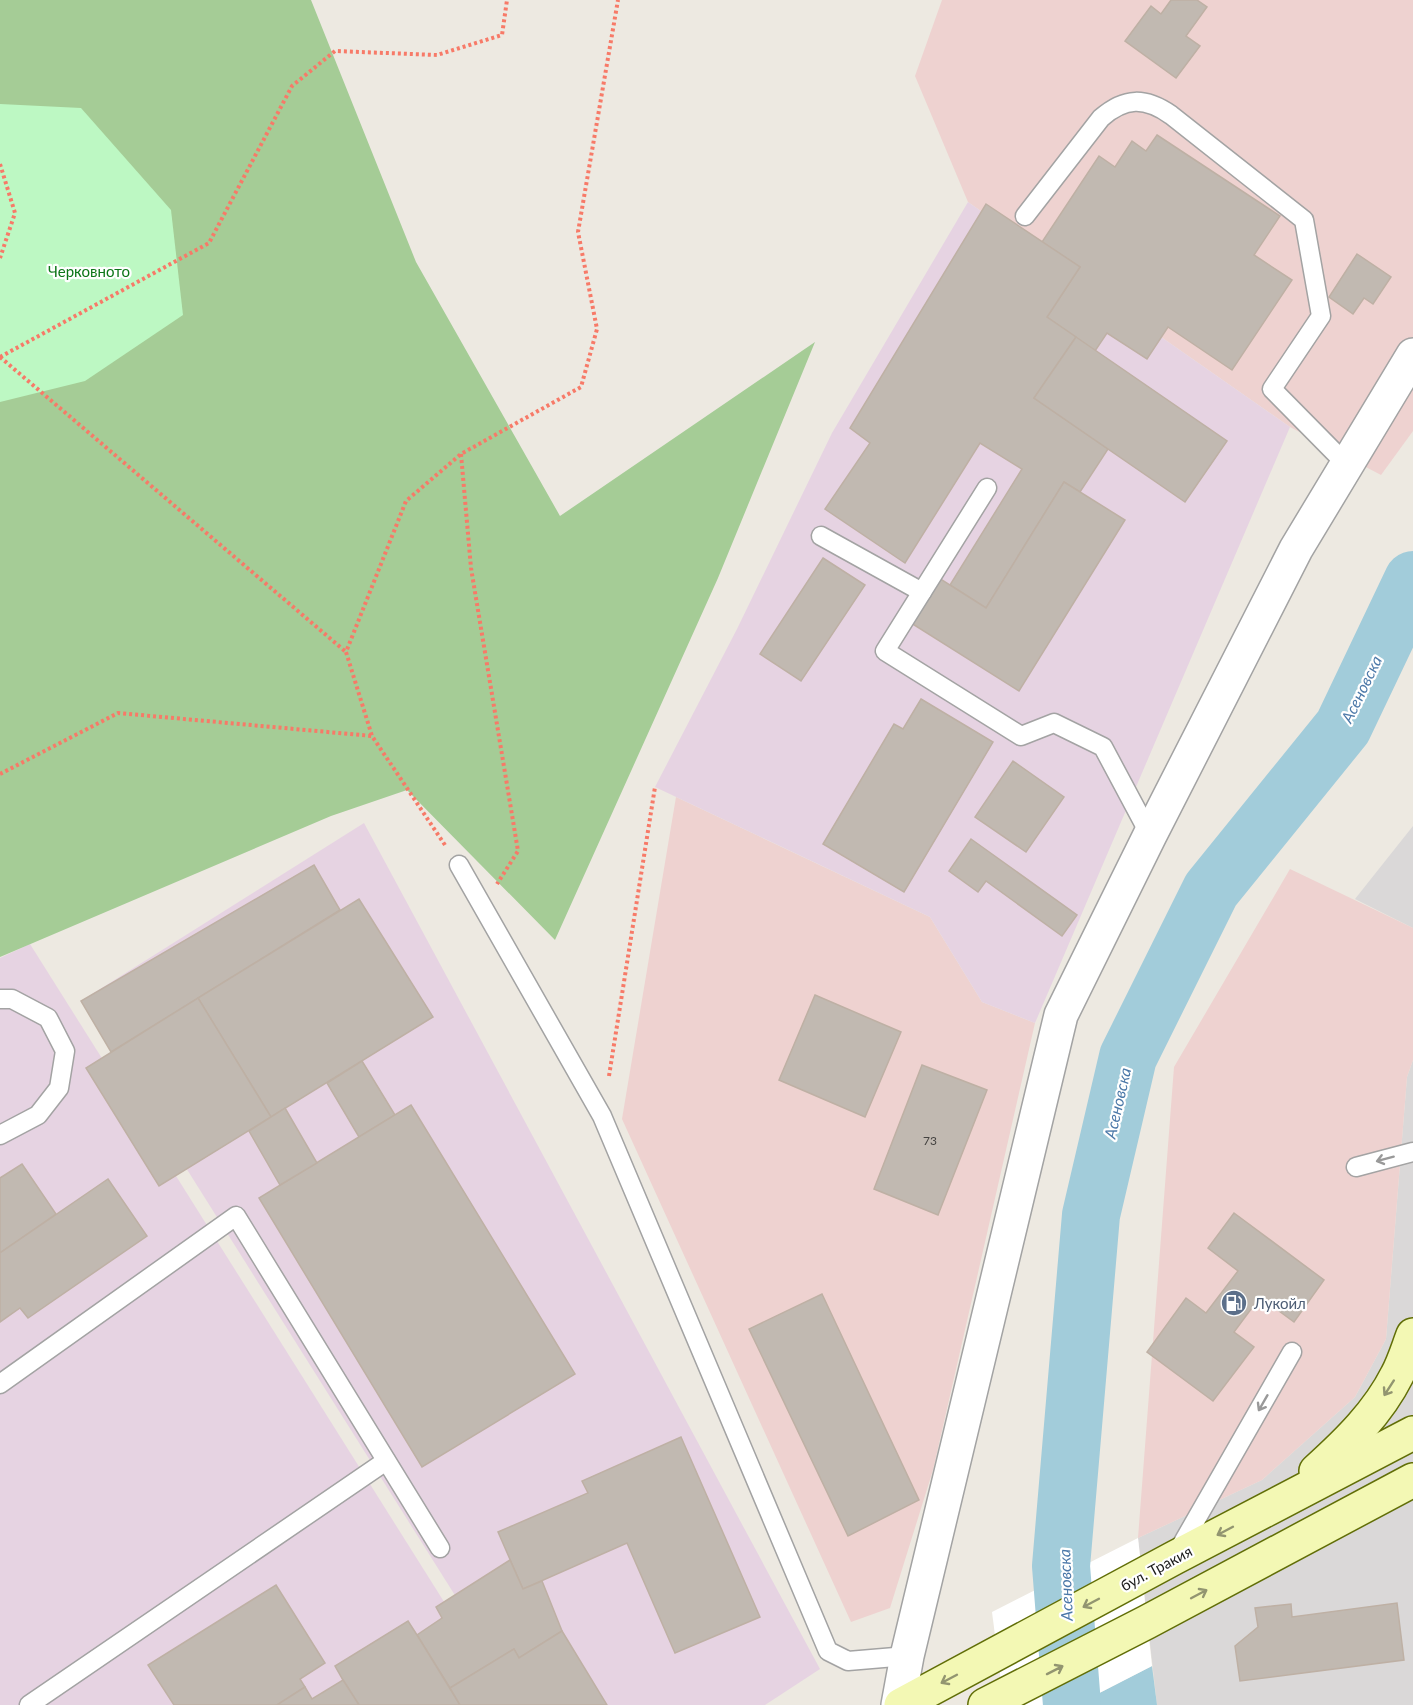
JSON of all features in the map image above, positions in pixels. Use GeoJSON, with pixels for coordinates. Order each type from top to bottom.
{"type":"FeatureCollection","features":[{"type":"Feature","properties":{"kind":"main road"},"geometry":{"type":"LineString","coordinates":[[1277,1504],[1331,1458],[1366,1421],[1397,1375],[1413,1335]]}},
{"type":"Feature","properties":{"kind":"main road","name":"бул. Тракия"},"geometry":{"type":"LineString","coordinates":[[900,1705],[1413,1433]]}},
{"type":"Feature","properties":{"kind":"main road"},"geometry":{"type":"LineString","coordinates":[[994,1701],[1397,1496],[1413,1480]]}},
{"type":"Feature","properties":{"kind":"street"},"geometry":{"type":"LineString","coordinates":[[900,1705],[907,1656],[1061,1015],[1149,835],[1296,549],[1413,355]]}},
{"type":"Feature","properties":{"kind":"lane"},"geometry":{"type":"LineString","coordinates":[[1025,216],[1101,118],[1113,108],[1128,102],[1143,101],[1158,106],[1171,115],[1304,219],[1321,316],[1272,389],[1347,465]]}},
{"type":"Feature","properties":{"kind":"lane"},"geometry":{"type":"LineString","coordinates":[[987,488],[885,651],[1021,736],[1054,723],[1103,747],[1149,835]]}},
{"type":"Feature","properties":{"kind":"lane"},"geometry":{"type":"LineString","coordinates":[[821,536],[922,592]]}},
{"type":"Feature","properties":{"kind":"lane"},"geometry":{"type":"LineString","coordinates":[[459,865],[602,1116],[828,1651],[848,1661],[907,1656]]}},
{"type":"Feature","properties":{"kind":"lane"},"geometry":{"type":"LineString","coordinates":[[0,999],[12,999],[48,1018],[66,1051],[59,1088],[38,1115],[0,1135]]}},
{"type":"Feature","properties":{"kind":"lane"},"geometry":{"type":"LineString","coordinates":[[1356,1167],[1413,1152]]}},
{"type":"Feature","properties":{"kind":"lane"},"geometry":{"type":"LineString","coordinates":[[0,1384],[236,1216],[440,1548]]}},
{"type":"Feature","properties":{"kind":"lane"},"geometry":{"type":"LineString","coordinates":[[1174,1558],[1292,1352]]}},
{"type":"Feature","properties":{"kind":"lane"},"geometry":{"type":"LineString","coordinates":[[29,1705],[386,1461]]}},
{"type":"Feature","properties":{"kind":"path"},"geometry":{"type":"LineString","coordinates":[[459,865],[372,736],[346,652],[0,357],[209,243],[292,86],[335,51],[436,55],[502,35],[507,0]]}},
{"type":"Feature","properties":{"kind":"path"},"geometry":{"type":"LineString","coordinates":[[346,652],[406,501],[461,454],[581,387],[597,328],[578,232],[618,0]]}},
{"type":"Feature","properties":{"kind":"path"},"geometry":{"type":"LineString","coordinates":[[0,164],[15,213],[0,258]]}},
{"type":"Feature","properties":{"kind":"path"},"geometry":{"type":"LineString","coordinates":[[461,454],[471,568],[518,851],[483,907]]}},
{"type":"Feature","properties":{"kind":"path"},"geometry":{"type":"LineString","coordinates":[[0,774],[118,713],[372,736]]}},
{"type":"Feature","properties":{"kind":"path"},"geometry":{"type":"LineString","coordinates":[[602,1116],[655,787]]}},
{"type":"Feature","properties":{"kind":"shaded area"},"geometry":{"type":"Polygon","coordinates":[[[942,0],[1413,0],[1413,431],[1381,475],[1290,427],[968,202],[915,76],[942,0]]]}},
{"type":"Feature","properties":{"kind":"shaded area"},"geometry":{"type":"Polygon","coordinates":[[[968,202],[1290,427],[1035,1023],[982,1002],[930,917],[655,787],[737,629],[832,433],[968,202]]]}},
{"type":"Feature","properties":{"kind":"shaded area"},"geometry":{"type":"Polygon","coordinates":[[[676,797],[930,917],[982,1002],[1035,1023],[933,1470],[890,1608],[851,1622],[622,1119],[676,797]]]}},
{"type":"Feature","properties":{"kind":"shaded area"},"geometry":{"type":"Polygon","coordinates":[[[364,823],[820,1669],[765,1705],[524,1705],[81,1001],[364,823]]]}},
{"type":"Feature","properties":{"kind":"shaded area"},"geometry":{"type":"Polygon","coordinates":[[[1413,826],[1413,928],[1355,899],[1413,826]]]}},
{"type":"Feature","properties":{"kind":"shaded area"},"geometry":{"type":"Polygon","coordinates":[[[1290,869],[1413,928],[1413,1060],[1407,1077],[1386,1339],[1355,1397],[1262,1480],[1138,1538],[1174,1067],[1290,869]]]}},
{"type":"Feature","properties":{"kind":"shaded area"},"geometry":{"type":"Polygon","coordinates":[[[30,944],[509,1705],[0,1705],[0,958],[30,944]]]}},
{"type":"Feature","properties":{"kind":"shaded area"},"geometry":{"type":"Polygon","coordinates":[[[1413,1060],[1413,1705],[1157,1705],[1138,1538],[1262,1480],[1355,1397],[1386,1339],[1407,1077],[1413,1060]]]}},
{"type":"Feature","properties":{"kind":"green space"},"geometry":{"type":"Polygon","coordinates":[[[0,0],[311,0],[416,262],[560,516],[815,342],[718,578],[555,940],[407,790],[331,816],[0,957],[0,0]]]}},
{"type":"Feature","properties":{"kind":"green space","name":"Черковното"},"geometry":{"type":"Polygon","coordinates":[[[0,104],[81,108],[171,210],[183,315],[85,381],[0,402],[0,104]]]}},
{"type":"Feature","properties":{"kind":"water"},"geometry":{"type":"Polygon","coordinates":[[[1152,1666],[1157,1705],[1076,1705],[1152,1666]]]}},
{"type":"Feature","properties":{"kind":"pier"},"geometry":{"type":"Polygon","coordinates":[[[1138,1538],[1152,1666],[1076,1705],[1004,1705],[992,1612],[1138,1538]]]}},
{"type":"Feature","properties":{"kind":"building"},"geometry":{"type":"Polygon","coordinates":[[[1171,0],[1197,0],[1207,7],[1186,36],[1200,46],[1176,78],[1125,41],[1151,6],[1161,14],[1171,0]]]}},
{"type":"Feature","properties":{"kind":"building"},"geometry":{"type":"Polygon","coordinates":[[[1157,135],[1280,216],[1254,255],[1292,280],[1232,370],[1168,327],[1147,359],[1107,333],[1095,351],[1047,317],[1080,267],[1042,242],[1099,156],[1115,167],[1132,141],[1146,151],[1157,135]]]}},
{"type":"Feature","properties":{"kind":"building"},"geometry":{"type":"Polygon","coordinates":[[[986,204],[1080,267],[1047,317],[1076,337],[1034,398],[1108,449],[1080,492],[1064,482],[986,608],[950,585],[1022,469],[980,443],[905,563],[825,509],[870,443],[850,428],[986,204]]]}},
{"type":"Feature","properties":{"kind":"building"},"geometry":{"type":"Polygon","coordinates":[[[1357,254],[1391,277],[1373,304],[1364,298],[1353,314],[1329,297],[1357,254]]]}},
{"type":"Feature","properties":{"kind":"building"},"geometry":{"type":"Polygon","coordinates":[[[1076,337],[1227,441],[1185,502],[1034,398],[1076,337]]]}},
{"type":"Feature","properties":{"kind":"building"},"geometry":{"type":"Polygon","coordinates":[[[1064,482],[1125,520],[1019,691],[911,623],[939,578],[986,608],[1064,482]]]}},
{"type":"Feature","properties":{"kind":"building"},"geometry":{"type":"Polygon","coordinates":[[[823,558],[865,585],[801,681],[760,654],[823,558]]]}},
{"type":"Feature","properties":{"kind":"building"},"geometry":{"type":"Polygon","coordinates":[[[921,699],[993,742],[904,892],[823,844],[894,724],[903,729],[921,699]]]}},
{"type":"Feature","properties":{"kind":"building"},"geometry":{"type":"Polygon","coordinates":[[[1013,761],[1064,797],[1026,852],[975,817],[1013,761]]]}},
{"type":"Feature","properties":{"kind":"building"},"geometry":{"type":"Polygon","coordinates":[[[971,839],[1077,915],[1062,936],[986,881],[978,892],[949,871],[971,839]]]}},
{"type":"Feature","properties":{"kind":"building"},"geometry":{"type":"Polygon","coordinates":[[[314,865],[340,910],[111,1052],[81,1001],[314,865]]]}},
{"type":"Feature","properties":{"kind":"building"},"geometry":{"type":"Polygon","coordinates":[[[359,899],[433,1017],[271,1117],[198,998],[359,899]]]}},
{"type":"Feature","properties":{"kind":"building"},"geometry":{"type":"Polygon","coordinates":[[[815,995],[901,1032],[865,1117],[779,1080],[815,995]]]}},
{"type":"Feature","properties":{"kind":"building"},"geometry":{"type":"Polygon","coordinates":[[[198,998],[271,1117],[159,1186],[86,1068],[198,998]]]}},
{"type":"Feature","properties":{"kind":"building"},"geometry":{"type":"Polygon","coordinates":[[[362,1061],[395,1115],[359,1137],[327,1083],[362,1061]]]}},
{"type":"Feature","properties":{"kind":"building"},"geometry":{"type":"Polygon","coordinates":[[[922,1065],[987,1090],[938,1215],[874,1189],[922,1065]]]}},
{"type":"Feature","properties":{"kind":"building"},"geometry":{"type":"Polygon","coordinates":[[[411,1105],[575,1374],[422,1467],[259,1198],[411,1105]]]}},
{"type":"Feature","properties":{"kind":"building"},"geometry":{"type":"Polygon","coordinates":[[[285,1108],[317,1163],[280,1185],[249,1131],[285,1108]]]}},
{"type":"Feature","properties":{"kind":"building"},"geometry":{"type":"Polygon","coordinates":[[[22,1164],[56,1214],[0,1253],[0,1178],[22,1164]]]}},
{"type":"Feature","properties":{"kind":"building"},"geometry":{"type":"Polygon","coordinates":[[[108,1179],[147,1236],[28,1318],[20,1308],[0,1322],[0,1253],[108,1179]]]}},
{"type":"Feature","properties":{"kind":"building","name":"Лукойл"},"geometry":{"type":"Polygon","coordinates":[[[1234,1213],[1324,1280],[1294,1322],[1260,1297],[1234,1332],[1254,1347],[1213,1401],[1147,1352],[1186,1298],[1206,1313],[1238,1271],[1208,1248],[1234,1213]]]}},
{"type":"Feature","properties":{"kind":"building"},"geometry":{"type":"Polygon","coordinates":[[[822,1294],[919,1500],[848,1536],[749,1329],[822,1294]]]}},
{"type":"Feature","properties":{"kind":"building"},"geometry":{"type":"Polygon","coordinates":[[[681,1437],[760,1617],[675,1653],[627,1543],[523,1589],[498,1532],[588,1493],[582,1481],[681,1437]]]}},
{"type":"Feature","properties":{"kind":"building"},"geometry":{"type":"Polygon","coordinates":[[[510,1560],[523,1589],[542,1581],[562,1631],[519,1658],[514,1649],[450,1688],[417,1635],[442,1618],[436,1607],[510,1560]]]}},
{"type":"Feature","properties":{"kind":"building"},"geometry":{"type":"Polygon","coordinates":[[[276,1585],[325,1663],[300,1679],[305,1687],[277,1705],[174,1705],[148,1665],[276,1585]]]}},
{"type":"Feature","properties":{"kind":"building"},"geometry":{"type":"Polygon","coordinates":[[[1397,1603],[1404,1660],[1240,1681],[1235,1646],[1258,1627],[1255,1608],[1291,1604],[1292,1617],[1397,1603]]]}},
{"type":"Feature","properties":{"kind":"building"},"geometry":{"type":"Polygon","coordinates":[[[408,1621],[460,1705],[359,1705],[343,1680],[335,1666],[408,1621]]]}},
{"type":"Feature","properties":{"kind":"building"},"geometry":{"type":"Polygon","coordinates":[[[562,1631],[607,1705],[460,1705],[450,1688],[514,1649],[519,1658],[562,1631]]]}},
{"type":"Feature","properties":{"kind":"building"},"geometry":{"type":"Polygon","coordinates":[[[343,1680],[359,1705],[277,1705],[305,1687],[312,1699],[343,1680]]]}},
{"type":"Feature","properties":{"kind":"waterway","name":"Асеновска"},"geometry":{"type":"LineString","coordinates":[[1072,1705],[1061,1566],[1091,1215],[1128,1057],[1211,890],[1343,727],[1413,580]]}},
{"type":"Feature","properties":{"kind":"place","name":"Лукойл"},"geometry":{"type":"Point","coordinates":[1234,1303]}}]}
